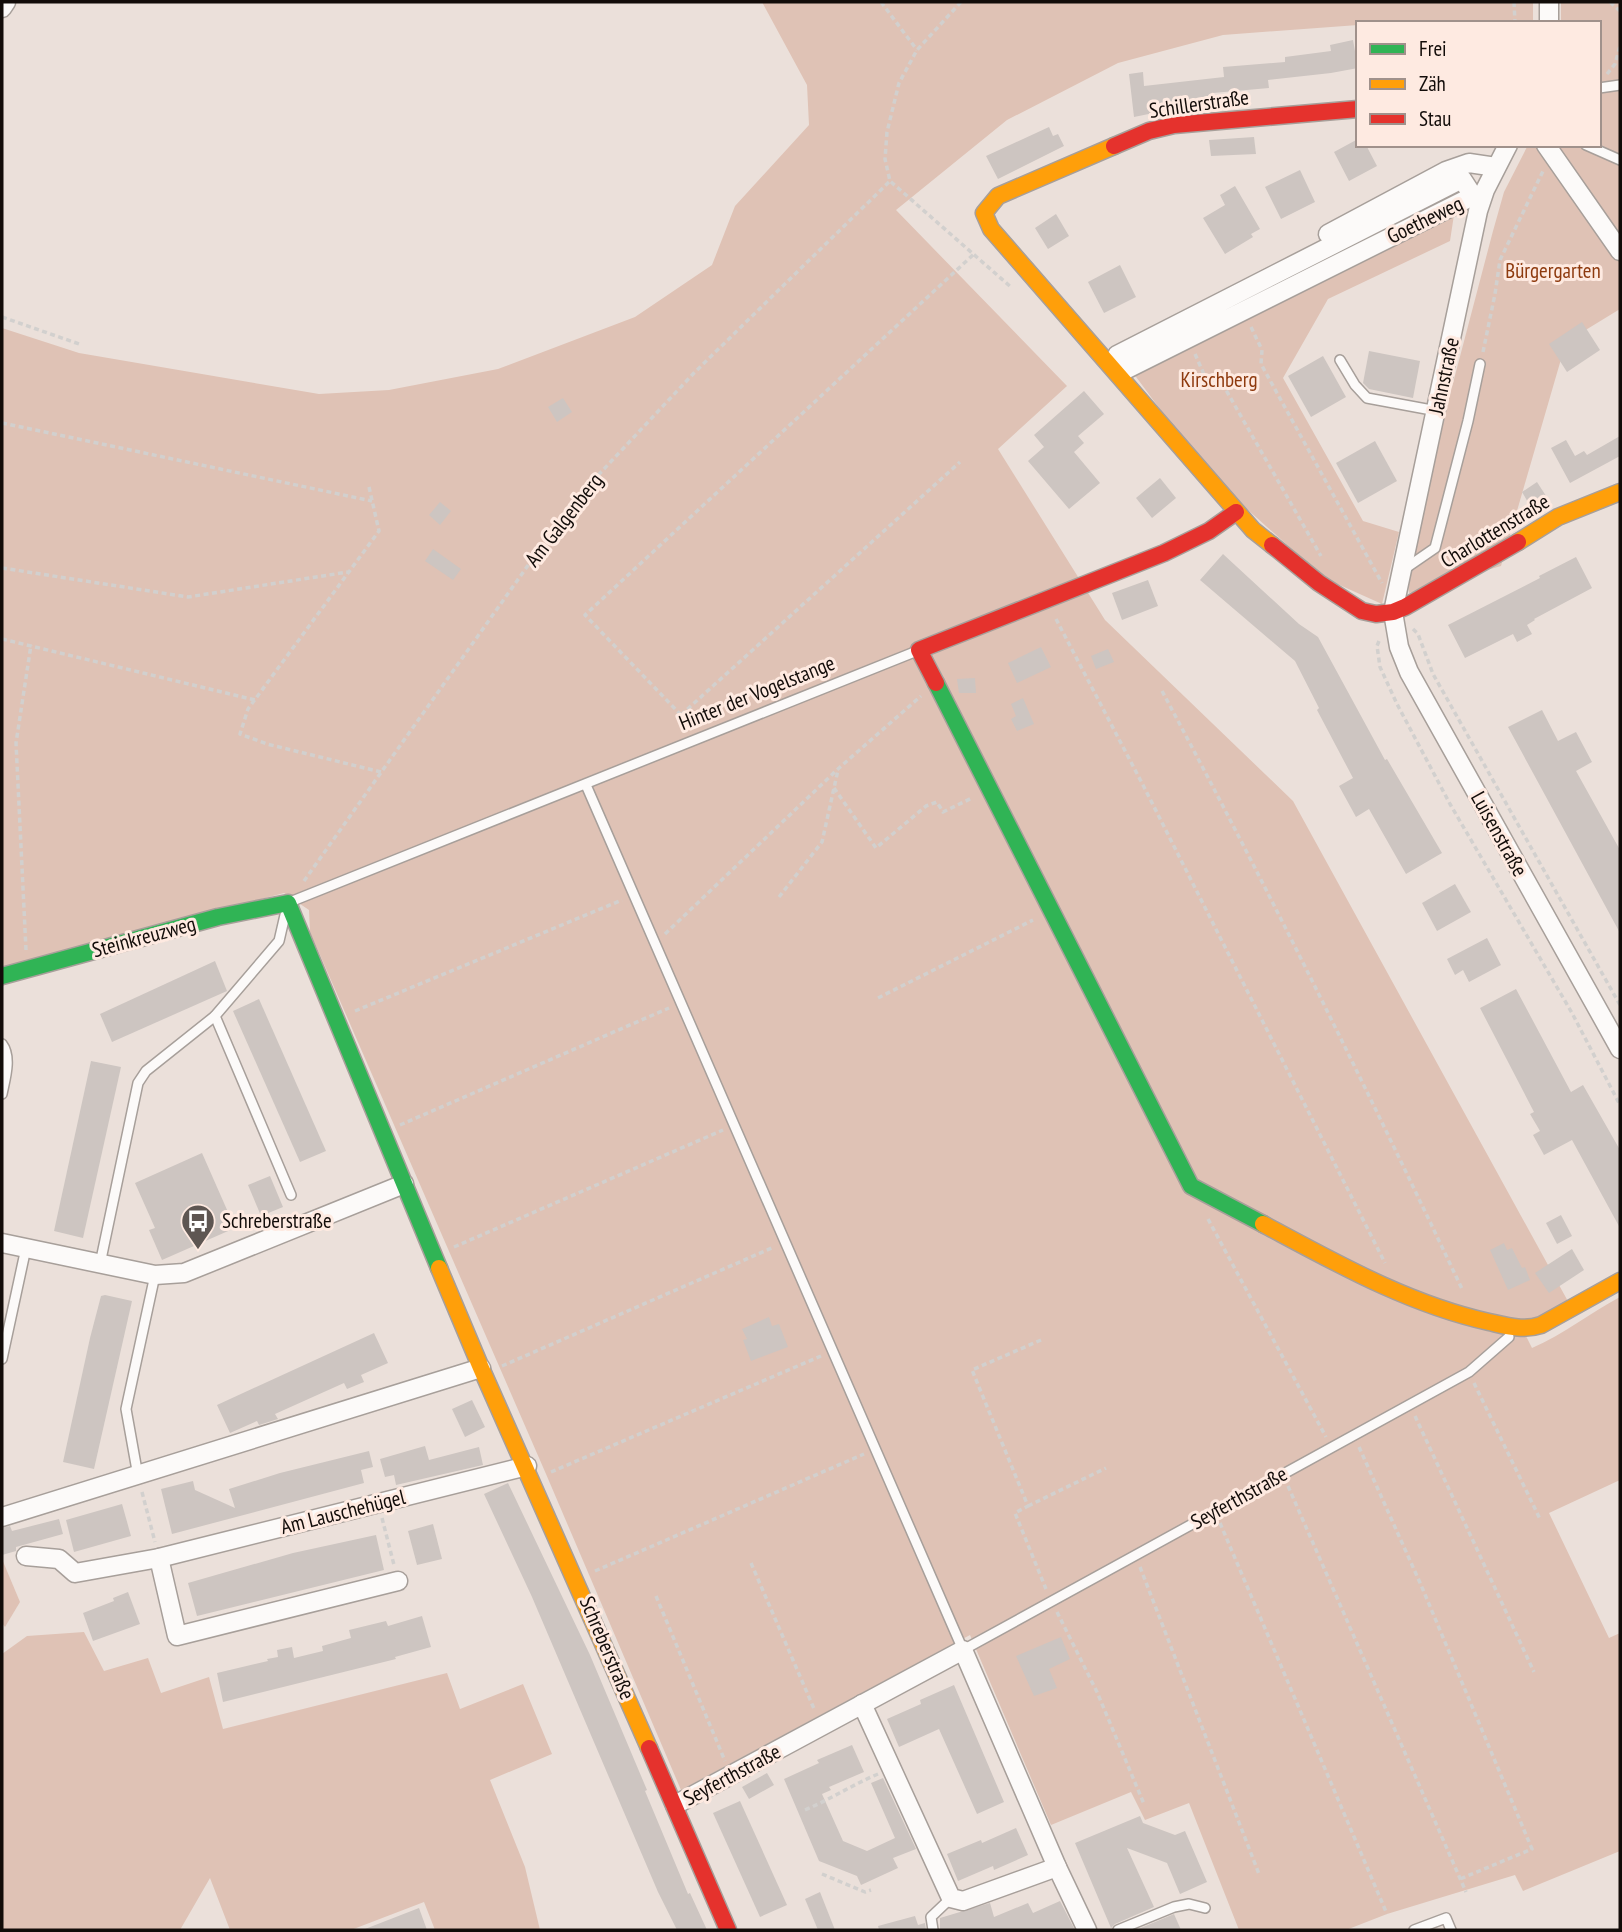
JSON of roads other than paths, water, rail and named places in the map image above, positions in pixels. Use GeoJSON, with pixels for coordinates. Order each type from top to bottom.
{"type":"FeatureCollection","features":[{"type":"Feature","properties":{"kind":"street"},"geometry":{"type":"LineString","coordinates":[[2,8],[6,2]]}},
{"type":"Feature","properties":{"kind":"street"},"geometry":{"type":"LineString","coordinates":[[1549,2],[1549,21]]}},
{"type":"Feature","properties":{"kind":"street","name":"Schillerstraße"},"geometry":{"type":"LineString","coordinates":[[1112,360],[991,229],[984,213],[987,207],[998,196],[1149,131],[1174,125],[1356,109]]}},
{"type":"Feature","properties":{"kind":"street","name":"Jahnstraße"},"geometry":{"type":"LineString","coordinates":[[1394,608],[1478,211],[1507,147]]}},
{"type":"Feature","properties":{"kind":"street"},"geometry":{"type":"LineString","coordinates":[[1547,147],[1620,251]]}},
{"type":"Feature","properties":{"kind":"street","name":"Goetheweg"},"geometry":{"type":"LineString","coordinates":[[1112,360],[1122,342],[1446,171],[1469,163],[1496,167]]}},
{"type":"Feature","properties":{"kind":"street","name":"Goetheweg"},"geometry":{"type":"LineString","coordinates":[[1462,178],[1473,196],[1125,370],[1112,360],[1117,355],[1462,178]]}},
{"type":"Feature","properties":{"kind":"street"},"geometry":{"type":"LineString","coordinates":[[1112,360],[1236,512],[1290,561],[1345,601],[1369,612],[1394,608]]}},
{"type":"Feature","properties":{"kind":"street","name":"Charlottenstraße"},"geometry":{"type":"LineString","coordinates":[[1394,608],[1437,590],[1558,517],[1620,492]]}},
{"type":"Feature","properties":{"kind":"street","name":"Hinter der Vogelstange"},"geometry":{"type":"LineString","coordinates":[[919,650],[1163,553],[1221,525],[1236,512]]}},
{"type":"Feature","properties":{"kind":"street","name":"Luisenstraße"},"geometry":{"type":"LineString","coordinates":[[1394,608],[1399,647],[1409,672],[1620,1049]]}},
{"type":"Feature","properties":{"kind":"street"},"geometry":{"type":"LineString","coordinates":[[919,650],[1191,1186],[1368,1280],[1400,1294],[1513,1332]]}},
{"type":"Feature","properties":{"kind":"street","name":"Steinkreuzweg"},"geometry":{"type":"LineString","coordinates":[[2,976],[218,917],[288,903]]}},
{"type":"Feature","properties":{"kind":"street","name":"Schreberstraße"},"geometry":{"type":"LineString","coordinates":[[288,903],[483,1371],[530,1473],[728,1930]]}},
{"type":"Feature","properties":{"kind":"street"},"geometry":{"type":"LineString","coordinates":[[2,1243],[155,1275],[184,1273],[404,1184]]}},
{"type":"Feature","properties":{"kind":"street","name":"Seyferthstraße"},"geometry":{"type":"LineString","coordinates":[[1513,1332],[1541,1325],[1620,1282]]}},
{"type":"Feature","properties":{"kind":"street"},"geometry":{"type":"LineString","coordinates":[[2,1517],[483,1371]]}},
{"type":"Feature","properties":{"kind":"street","name":"Am Lauschehügel"},"geometry":{"type":"LineString","coordinates":[[26,1556],[59,1559],[75,1573],[159,1558],[379,1503],[530,1473]]}},
{"type":"Feature","properties":{"kind":"street"},"geometry":{"type":"LineString","coordinates":[[159,1558],[177,1636],[398,1581]]}},
{"type":"Feature","properties":{"kind":"street"},"geometry":{"type":"LineString","coordinates":[[962,1650],[1087,1930]]}},
{"type":"Feature","properties":{"kind":"street","name":"Seyferthstraße"},"geometry":{"type":"LineString","coordinates":[[675,1805],[962,1650]]}},
{"type":"Feature","properties":{"kind":"street"},"geometry":{"type":"LineString","coordinates":[[862,1704],[951,1898],[963,1901],[1057,1867]]}},
{"type":"Feature","properties":{"kind":"lane"},"geometry":{"type":"LineString","coordinates":[[1601,86],[1620,85]]}},
{"type":"Feature","properties":{"kind":"lane"},"geometry":{"type":"LineString","coordinates":[[1591,147],[1620,160]]}},
{"type":"Feature","properties":{"kind":"lane"},"geometry":{"type":"LineString","coordinates":[[1340,360],[1355,385],[1367,398],[1437,411]]}},
{"type":"Feature","properties":{"kind":"lane"},"geometry":{"type":"LineString","coordinates":[[1402,571],[1435,548],[1480,364]]}},
{"type":"Feature","properties":{"kind":"lane","name":"Hinter der Vogelstange"},"geometry":{"type":"LineString","coordinates":[[288,903],[919,650]]}},
{"type":"Feature","properties":{"kind":"lane"},"geometry":{"type":"LineString","coordinates":[[586,785],[962,1650]]}},
{"type":"Feature","properties":{"kind":"lane"},"geometry":{"type":"LineString","coordinates":[[100,1264],[138,1083],[146,1071],[215,1016],[279,941],[288,903]]}},
{"type":"Feature","properties":{"kind":"lane"},"geometry":{"type":"LineString","coordinates":[[215,1016],[291,1195]]}},
{"type":"Feature","properties":{"kind":"lane"},"geometry":{"type":"LineString","coordinates":[[2,1044],[6,1050],[7,1072],[2,1094]]}},
{"type":"Feature","properties":{"kind":"lane"},"geometry":{"type":"LineString","coordinates":[[2,1359],[26,1248]]}},
{"type":"Feature","properties":{"kind":"lane"},"geometry":{"type":"LineString","coordinates":[[138,1477],[126,1409],[155,1275]]}},
{"type":"Feature","properties":{"kind":"lane","name":"Seyferthstraße"},"geometry":{"type":"LineString","coordinates":[[962,1650],[1469,1372],[1513,1332]]}},
{"type":"Feature","properties":{"kind":"lane"},"geometry":{"type":"LineString","coordinates":[[933,1930],[930,1917],[951,1898]]}},
{"type":"Feature","properties":{"kind":"lane"},"geometry":{"type":"LineString","coordinates":[[1118,1930],[1174,1907],[1189,1905],[1205,1908]]}},
{"type":"Feature","properties":{"kind":"lane"},"geometry":{"type":"LineString","coordinates":[[1414,1930],[1446,1918],[1451,1930]]}},
{"type":"Feature","properties":{"kind":"place","name":"Schreberstraße"},"geometry":{"type":"Point","coordinates":[198,1251]}},
{"type":"Feature","properties":{"kind":"park label","name":"Bürgergarten"},"geometry":{"type":"Point","coordinates":[1553,271]}},
{"type":"Feature","properties":{"kind":"park label","name":"Kirschberg"},"geometry":{"type":"Point","coordinates":[1219,380]}}]}
